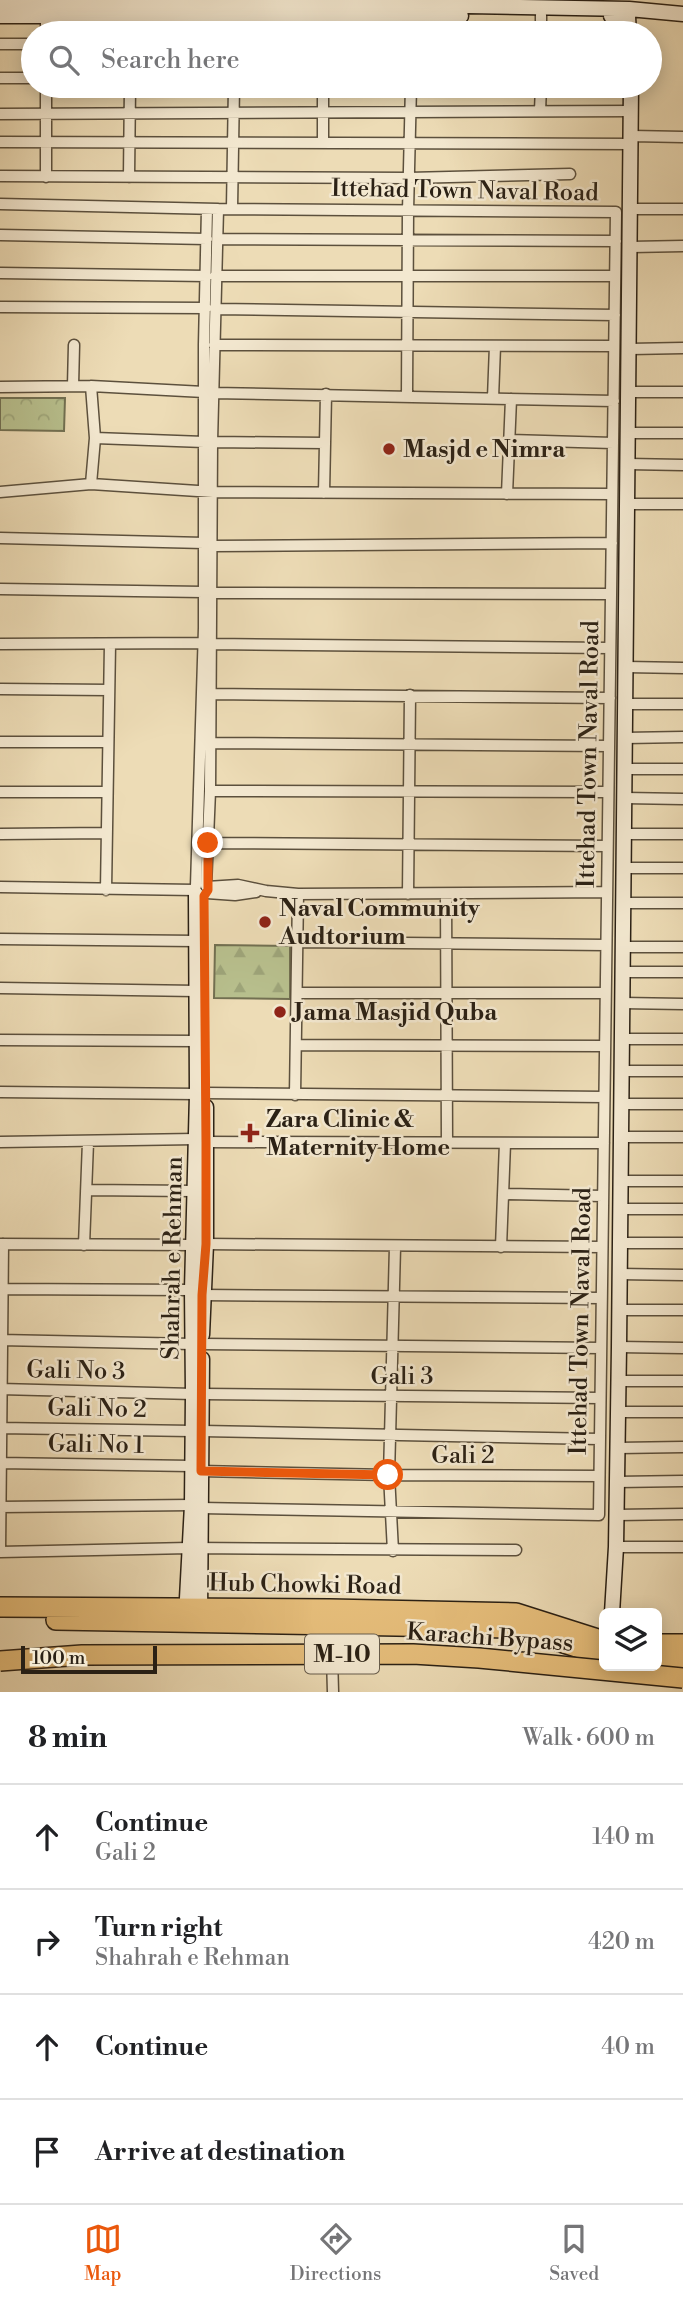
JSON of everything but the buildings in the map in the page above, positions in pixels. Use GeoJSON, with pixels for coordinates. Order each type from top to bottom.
{"type":"FeatureCollection","features":[{"type":"Feature","properties":{"kind":"highway","name":"Hub Chowki Road"},"geometry":{"type":"LineString","coordinates":[[0,1606],[193,1615]]}},
{"type":"Feature","properties":{"kind":"highway","name":"Hub Chowki Road"},"geometry":{"type":"LineString","coordinates":[[331,1617],[516,1613],[599,1639]]}},
{"type":"Feature","properties":{"kind":"highway"},"geometry":{"type":"LineString","coordinates":[[0,1620],[193,1615],[331,1617],[511,1628],[599,1653]]}},
{"type":"Feature","properties":{"kind":"highway"},"geometry":{"type":"LineString","coordinates":[[662,1644],[683,1644]]}},
{"type":"Feature","properties":{"kind":"highway","name":"Karachi Bypass"},"geometry":{"type":"LineString","coordinates":[[0,1661],[82,1655],[412,1654],[683,1678]]}},
{"type":"Feature","properties":{"kind":"highway"},"geometry":{"type":"LineString","coordinates":[[662,1657],[683,1658]]}},
{"type":"Feature","properties":{"kind":"highway","name":"Karachi Bypass"},"geometry":{"type":"LineString","coordinates":[[0,1672],[168,1666],[410,1668],[476,1671],[683,1690]]}},
{"type":"Feature","properties":{"kind":"street"},"geometry":{"type":"LineString","coordinates":[[0,3],[185,8],[629,8],[683,14]]}},
{"type":"Feature","properties":{"kind":"street"},"geometry":{"type":"LineString","coordinates":[[0,16],[46,16],[96,7],[130,17],[185,8],[236,16],[271,7]]}},
{"type":"Feature","properties":{"kind":"street"},"geometry":{"type":"LineString","coordinates":[[357,7],[414,16],[446,7]]}},
{"type":"Feature","properties":{"kind":"street"},"geometry":{"type":"LineString","coordinates":[[46,16],[46,21]]}},
{"type":"Feature","properties":{"kind":"street"},"geometry":{"type":"LineString","coordinates":[[236,16],[236,21]]}},
{"type":"Feature","properties":{"kind":"street"},"geometry":{"type":"LineString","coordinates":[[414,16],[414,21]]}},
{"type":"Feature","properties":{"kind":"street"},"geometry":{"type":"LineString","coordinates":[[0,44],[21,44]]}},
{"type":"Feature","properties":{"kind":"street"},"geometry":{"type":"LineString","coordinates":[[0,78],[21,78]]}},
{"type":"Feature","properties":{"kind":"street"},"geometry":{"type":"LineString","coordinates":[[46,98],[46,177]]}},
{"type":"Feature","properties":{"kind":"street"},"geometry":{"type":"LineString","coordinates":[[129,177],[130,98]]}},
{"type":"Feature","properties":{"kind":"street"},"geometry":{"type":"LineString","coordinates":[[232,208],[234,98]]}},
{"type":"Feature","properties":{"kind":"street"},"geometry":{"type":"LineString","coordinates":[[323,98],[323,142]]}},
{"type":"Feature","properties":{"kind":"street"},"geometry":{"type":"LineString","coordinates":[[407,396],[411,98]]}},
{"type":"Feature","properties":{"kind":"street"},"geometry":{"type":"LineString","coordinates":[[540,111],[541,98]]}},
{"type":"Feature","properties":{"kind":"street"},"geometry":{"type":"LineString","coordinates":[[612,1608],[617,1547],[631,98]]}},
{"type":"Feature","properties":{"kind":"street"},"geometry":{"type":"LineString","coordinates":[[0,114],[632,111]]}},
{"type":"Feature","properties":{"kind":"street"},"geometry":{"type":"LineString","coordinates":[[0,142],[410,143],[683,137]]}},
{"type":"Feature","properties":{"kind":"street"},"geometry":{"type":"LineString","coordinates":[[0,176],[409,178],[570,174]]}},
{"type":"Feature","properties":{"kind":"street","name":"Ittehad Town Naval Road"},"geometry":{"type":"LineString","coordinates":[[0,204],[212,209],[616,212],[598,1515],[197,1506],[0,1507]]}},
{"type":"Feature","properties":{"kind":"street"},"geometry":{"type":"LineString","coordinates":[[202,890],[212,209]]}},
{"type":"Feature","properties":{"kind":"street"},"geometry":{"type":"LineString","coordinates":[[631,209],[683,209]]}},
{"type":"Feature","properties":{"kind":"street"},"geometry":{"type":"LineString","coordinates":[[0,235],[616,241]]}},
{"type":"Feature","properties":{"kind":"street"},"geometry":{"type":"LineString","coordinates":[[631,247],[683,246]]}},
{"type":"Feature","properties":{"kind":"street"},"geometry":{"type":"LineString","coordinates":[[0,273],[615,276]]}},
{"type":"Feature","properties":{"kind":"street"},"geometry":{"type":"LineString","coordinates":[[0,307],[615,315]]}},
{"type":"Feature","properties":{"kind":"street"},"geometry":{"type":"LineString","coordinates":[[208,392],[214,345],[210,308]]}},
{"type":"Feature","properties":{"kind":"street"},"geometry":{"type":"LineString","coordinates":[[73,386],[74,345]]}},
{"type":"Feature","properties":{"kind":"street"},"geometry":{"type":"LineString","coordinates":[[214,345],[614,346]]}},
{"type":"Feature","properties":{"kind":"street"},"geometry":{"type":"LineString","coordinates":[[493,398],[495,346]]}},
{"type":"Feature","properties":{"kind":"street"},"geometry":{"type":"LineString","coordinates":[[630,349],[683,348]]}},
{"type":"Feature","properties":{"kind":"street"},"geometry":{"type":"LineString","coordinates":[[91,386],[94,438],[91,484]]}},
{"type":"Feature","properties":{"kind":"street"},"geometry":{"type":"LineString","coordinates":[[0,387],[91,386],[208,392],[614,401]]}},
{"type":"Feature","properties":{"kind":"street"},"geometry":{"type":"LineString","coordinates":[[629,392],[683,393]]}},
{"type":"Feature","properties":{"kind":"street"},"geometry":{"type":"LineString","coordinates":[[324,493],[326,394]]}},
{"type":"Feature","properties":{"kind":"street"},"geometry":{"type":"LineString","coordinates":[[507,494],[511,399]]}},
{"type":"Feature","properties":{"kind":"street"},"geometry":{"type":"LineString","coordinates":[[629,433],[683,433]]}},
{"type":"Feature","properties":{"kind":"street"},"geometry":{"type":"LineString","coordinates":[[94,438],[325,443]]}},
{"type":"Feature","properties":{"kind":"street"},"geometry":{"type":"LineString","coordinates":[[510,440],[613,443]]}},
{"type":"Feature","properties":{"kind":"street"},"geometry":{"type":"LineString","coordinates":[[628,464],[683,464]]}},
{"type":"Feature","properties":{"kind":"street"},"geometry":{"type":"LineString","coordinates":[[0,492],[91,484],[208,491],[612,494]]}},
{"type":"Feature","properties":{"kind":"street"},"geometry":{"type":"LineString","coordinates":[[628,504],[683,504]]}},
{"type":"Feature","properties":{"kind":"street"},"geometry":{"type":"LineString","coordinates":[[0,537],[208,545],[612,543]]}},
{"type":"Feature","properties":{"kind":"street"},"geometry":{"type":"LineString","coordinates":[[0,589],[208,593],[611,594]]}},
{"type":"Feature","properties":{"kind":"street"},"geometry":{"type":"LineString","coordinates":[[0,643],[610,648]]}},
{"type":"Feature","properties":{"kind":"street"},"geometry":{"type":"LineString","coordinates":[[202,890],[208,843],[210,791],[211,694],[207,643]]}},
{"type":"Feature","properties":{"kind":"street"},"geometry":{"type":"LineString","coordinates":[[106,890],[110,645]]}},
{"type":"Feature","properties":{"kind":"street"},"geometry":{"type":"LineString","coordinates":[[626,667],[683,668]]}},
{"type":"Feature","properties":{"kind":"street"},"geometry":{"type":"LineString","coordinates":[[0,689],[109,690]]}},
{"type":"Feature","properties":{"kind":"street"},"geometry":{"type":"LineString","coordinates":[[211,694],[610,698]]}},
{"type":"Feature","properties":{"kind":"street"},"geometry":{"type":"LineString","coordinates":[[408,894],[410,695]]}},
{"type":"Feature","properties":{"kind":"street"},"geometry":{"type":"LineString","coordinates":[[626,704],[683,704]]}},
{"type":"Feature","properties":{"kind":"street"},"geometry":{"type":"LineString","coordinates":[[625,738],[683,737]]}},
{"type":"Feature","properties":{"kind":"street"},"geometry":{"type":"LineString","coordinates":[[0,742],[108,742]]}},
{"type":"Feature","properties":{"kind":"street"},"geometry":{"type":"LineString","coordinates":[[210,743],[609,746]]}},
{"type":"Feature","properties":{"kind":"street"},"geometry":{"type":"LineString","coordinates":[[625,769],[683,769]]}},
{"type":"Feature","properties":{"kind":"street"},"geometry":{"type":"LineString","coordinates":[[210,791],[608,792]]}},
{"type":"Feature","properties":{"kind":"street"},"geometry":{"type":"LineString","coordinates":[[0,792],[107,792]]}},
{"type":"Feature","properties":{"kind":"street"},"geometry":{"type":"LineString","coordinates":[[625,798],[683,799]]}},
{"type":"Feature","properties":{"kind":"street"},"geometry":{"type":"LineString","coordinates":[[0,834],[107,833]]}},
{"type":"Feature","properties":{"kind":"street"},"geometry":{"type":"LineString","coordinates":[[624,834],[683,834]]}},
{"type":"Feature","properties":{"kind":"street"},"geometry":{"type":"LineString","coordinates":[[208,843],[607,846]]}},
{"type":"Feature","properties":{"kind":"street"},"geometry":{"type":"LineString","coordinates":[[624,868],[683,868]]}},
{"type":"Feature","properties":{"kind":"street"},"geometry":{"type":"LineString","coordinates":[[0,887],[202,890],[235,895],[266,891],[298,894],[607,892]]}},
{"type":"Feature","properties":{"kind":"street","name":"Shahrah e Rehman"},"geometry":{"type":"LineString","coordinates":[[201,1093],[197,1041],[197,941],[202,890]]}},
{"type":"Feature","properties":{"kind":"street","name":"Shahrah e Rehman"},"geometry":{"type":"LineString","coordinates":[[193,1615],[197,1506],[202,890]]}},
{"type":"Feature","properties":{"kind":"street"},"geometry":{"type":"LineString","coordinates":[[295,1095],[298,894]]}},
{"type":"Feature","properties":{"kind":"street"},"geometry":{"type":"LineString","coordinates":[[446,894],[447,1143]]}},
{"type":"Feature","properties":{"kind":"street"},"geometry":{"type":"LineString","coordinates":[[624,903],[683,903]]}},
{"type":"Feature","properties":{"kind":"street"},"geometry":{"type":"LineString","coordinates":[[0,939],[197,941]]}},
{"type":"Feature","properties":{"kind":"street"},"geometry":{"type":"LineString","coordinates":[[298,942],[606,945]]}},
{"type":"Feature","properties":{"kind":"street"},"geometry":{"type":"LineString","coordinates":[[623,947],[683,947]]}},
{"type":"Feature","properties":{"kind":"street"},"geometry":{"type":"LineString","coordinates":[[623,972],[683,972]]}},
{"type":"Feature","properties":{"kind":"street"},"geometry":{"type":"LineString","coordinates":[[0,989],[197,991]]}},
{"type":"Feature","properties":{"kind":"street"},"geometry":{"type":"LineString","coordinates":[[297,993],[606,993]]}},
{"type":"Feature","properties":{"kind":"street"},"geometry":{"type":"LineString","coordinates":[[622,1003],[683,1003]]}},
{"type":"Feature","properties":{"kind":"street"},"geometry":{"type":"LineString","coordinates":[[622,1039],[683,1038]]}},
{"type":"Feature","properties":{"kind":"street"},"geometry":{"type":"LineString","coordinates":[[0,1040],[197,1041]]}},
{"type":"Feature","properties":{"kind":"street"},"geometry":{"type":"LineString","coordinates":[[296,1045],[605,1046]]}},
{"type":"Feature","properties":{"kind":"street"},"geometry":{"type":"LineString","coordinates":[[622,1071],[683,1071]]}},
{"type":"Feature","properties":{"kind":"street"},"geometry":{"type":"LineString","coordinates":[[0,1092],[604,1097]]}},
{"type":"Feature","properties":{"kind":"street"},"geometry":{"type":"LineString","coordinates":[[621,1104],[683,1104]]}},
{"type":"Feature","properties":{"kind":"street"},"geometry":{"type":"LineString","coordinates":[[621,1137],[683,1138]]}},
{"type":"Feature","properties":{"kind":"street"},"geometry":{"type":"LineString","coordinates":[[0,1142],[201,1140],[604,1143]]}},
{"type":"Feature","properties":{"kind":"street","name":"Shahrah e Rehman"},"geometry":{"type":"LineString","coordinates":[[200,1244],[194,1191],[201,1140]]}},
{"type":"Feature","properties":{"kind":"street"},"geometry":{"type":"LineString","coordinates":[[84,1245],[88,1142]]}},
{"type":"Feature","properties":{"kind":"street"},"geometry":{"type":"LineString","coordinates":[[501,1247],[505,1143]]}},
{"type":"Feature","properties":{"kind":"street"},"geometry":{"type":"LineString","coordinates":[[621,1181],[683,1181]]}},
{"type":"Feature","properties":{"kind":"street"},"geometry":{"type":"LineString","coordinates":[[86,1191],[194,1191]]}},
{"type":"Feature","properties":{"kind":"street"},"geometry":{"type":"LineString","coordinates":[[503,1194],[603,1196]]}},
{"type":"Feature","properties":{"kind":"street"},"geometry":{"type":"LineString","coordinates":[[620,1209],[683,1209]]}},
{"type":"Feature","properties":{"kind":"street"},"geometry":{"type":"LineString","coordinates":[[620,1243],[683,1243]]}},
{"type":"Feature","properties":{"kind":"street"},"geometry":{"type":"LineString","coordinates":[[516,1550],[195,1548],[0,1552],[1,1244],[602,1247]]}},
{"type":"Feature","properties":{"kind":"street"},"geometry":{"type":"LineString","coordinates":[[393,1550],[388,1475],[395,1247]]}},
{"type":"Feature","properties":{"kind":"street"},"geometry":{"type":"LineString","coordinates":[[620,1275],[683,1275]]}},
{"type":"Feature","properties":{"kind":"street"},"geometry":{"type":"LineString","coordinates":[[2,1289],[393,1297],[601,1298]]}},
{"type":"Feature","properties":{"kind":"street"},"geometry":{"type":"LineString","coordinates":[[619,1310],[683,1310]]}},
{"type":"Feature","properties":{"kind":"street"},"geometry":{"type":"LineString","coordinates":[[1,1340],[601,1348]]}},
{"type":"Feature","properties":{"kind":"street"},"geometry":{"type":"LineString","coordinates":[[619,1347],[683,1348]]}},
{"type":"Feature","properties":{"kind":"street"},"geometry":{"type":"LineString","coordinates":[[619,1381],[683,1381]]}},
{"type":"Feature","properties":{"kind":"street","name":"Gali No 3"},"geometry":{"type":"LineString","coordinates":[[1,1389],[198,1394]]}},
{"type":"Feature","properties":{"kind":"street","name":"Gali 3"},"geometry":{"type":"LineString","coordinates":[[198,1394],[600,1398]]}},
{"type":"Feature","properties":{"kind":"street"},"geometry":{"type":"LineString","coordinates":[[618,1412],[683,1412]]}},
{"type":"Feature","properties":{"kind":"street","name":"Gali No 2"},"geometry":{"type":"LineString","coordinates":[[0,1427],[197,1431]]}},
{"type":"Feature","properties":{"kind":"street","name":"Gali 2"},"geometry":{"type":"LineString","coordinates":[[197,1431],[600,1439]]}},
{"type":"Feature","properties":{"kind":"street"},"geometry":{"type":"LineString","coordinates":[[618,1448],[683,1447]]}},
{"type":"Feature","properties":{"kind":"street","name":"Gali No 1"},"geometry":{"type":"LineString","coordinates":[[1,1464],[196,1468]]}},
{"type":"Feature","properties":{"kind":"street","name":"Gali 2"},"geometry":{"type":"LineString","coordinates":[[196,1468],[388,1475],[599,1476]]}},
{"type":"Feature","properties":{"kind":"street"},"geometry":{"type":"LineString","coordinates":[[617,1482],[683,1481]]}},
{"type":"Feature","properties":{"kind":"street"},"geometry":{"type":"LineString","coordinates":[[617,1515],[683,1514]]}},
{"type":"Feature","properties":{"kind":"street"},"geometry":{"type":"LineString","coordinates":[[617,1547],[683,1547]]}},
{"type":"Feature","properties":{"kind":"street"},"geometry":{"type":"LineString","coordinates":[[331,1617],[333,1692]]}},
{"type":"Feature","properties":{"kind":"green space"},"geometry":{"type":"Polygon","coordinates":[[[0,398],[65,398],[64,431],[0,430],[0,398]]]}},
{"type":"Feature","properties":{"kind":"green space"},"geometry":{"type":"Polygon","coordinates":[[[215,945],[290,946],[290,999],[214,998],[215,945]]]}},
{"type":"Feature","properties":{"kind":"place","name":"Masjd e Nimra"},"geometry":{"type":"Point","coordinates":[389,449]}},
{"type":"Feature","properties":{"kind":"place","name":"Naval Community Audtorium"},"geometry":{"type":"Point","coordinates":[265,922]}},
{"type":"Feature","properties":{"kind":"place","name":"Jama Masjid Quba"},"geometry":{"type":"Point","coordinates":[280,1012]}},
{"type":"Feature","properties":{"kind":"place","name":"Zara Clinic & Maternity Home"},"geometry":{"type":"Point","coordinates":[250,1133]}},
{"type":"Feature","properties":{"kind":"route"},"geometry":{"type":"LineString","coordinates":[[208,843],[208,890],[204,896],[206,1244],[202,1295],[201,1471],[388,1475]]}}]}
